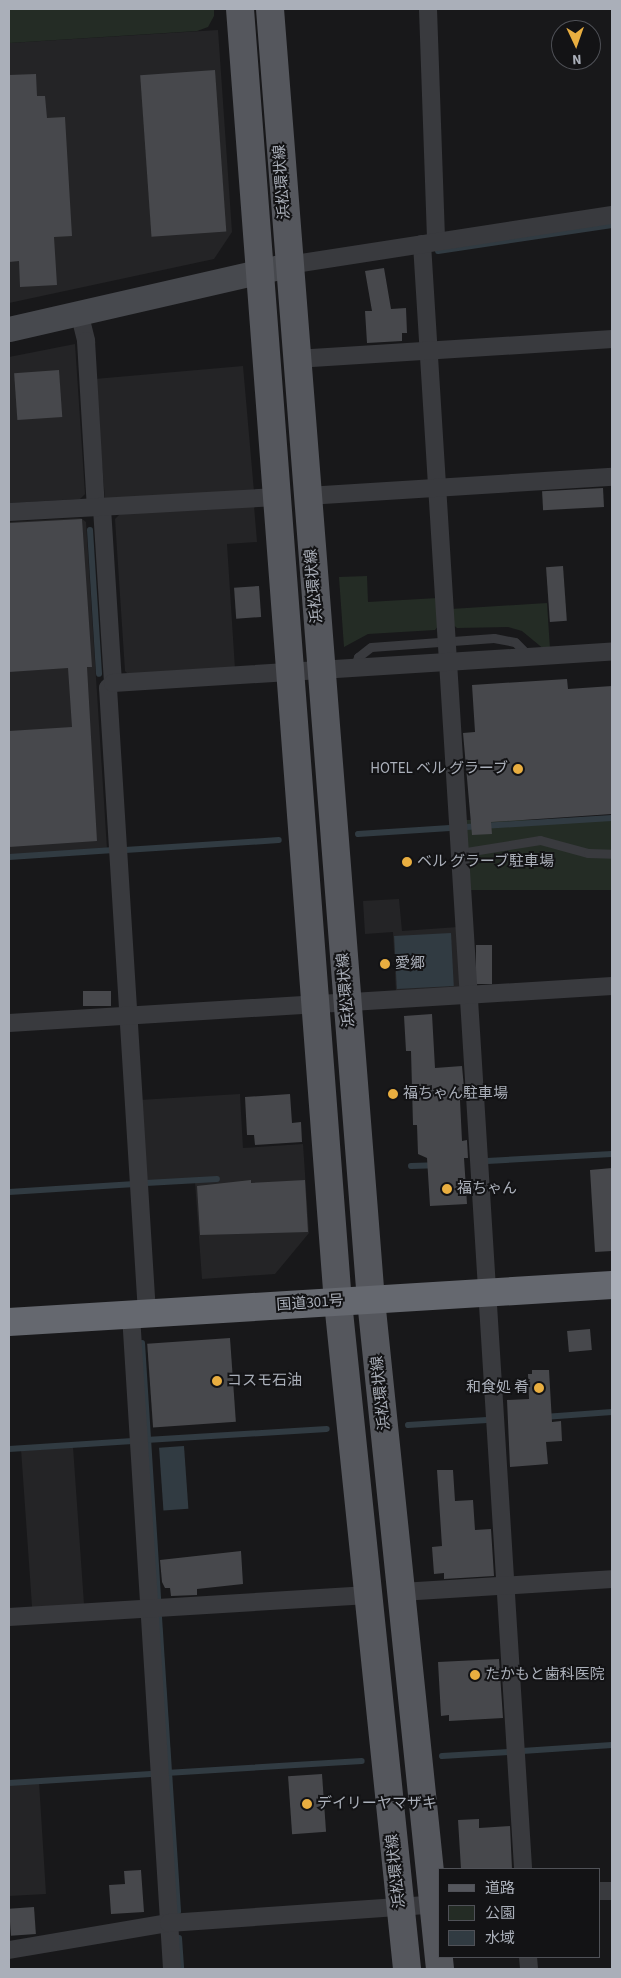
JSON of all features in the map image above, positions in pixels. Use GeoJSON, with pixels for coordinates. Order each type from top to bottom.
{"type":"FeatureCollection","features":[{"type":"Feature","properties":{"kind":"highway","name":"国道301号"},"geometry":{"type":"LineString","coordinates":[[9,1322],[612,1285]]}},
{"type":"Feature","properties":{"kind":"main road","name":"浜松環状線"},"geometry":{"type":"LineString","coordinates":[[240,9],[317,1005],[338,1302],[407,1969]]}},
{"type":"Feature","properties":{"kind":"main road","name":"浜松環状線"},"geometry":{"type":"LineString","coordinates":[[270,9],[288,264],[371,1300],[438,1926]]}},
{"type":"Feature","properties":{"kind":"street"},"geometry":{"type":"LineString","coordinates":[[428,9],[428,350],[523,1868]]}},
{"type":"Feature","properties":{"kind":"street"},"geometry":{"type":"LineString","coordinates":[[9,330],[259,269],[612,215]]}},
{"type":"Feature","properties":{"kind":"street"},"geometry":{"type":"LineString","coordinates":[[79,312],[86,340],[113,683]]}},
{"type":"Feature","properties":{"kind":"street"},"geometry":{"type":"LineString","coordinates":[[296,359],[612,339]]}},
{"type":"Feature","properties":{"kind":"street"},"geometry":{"type":"LineString","coordinates":[[307,496],[612,477]]}},
{"type":"Feature","properties":{"kind":"street"},"geometry":{"type":"LineString","coordinates":[[9,512],[277,498]]}},
{"type":"Feature","properties":{"kind":"street"},"geometry":{"type":"LineString","coordinates":[[172,1969],[149,1608],[129,1016],[108,688],[113,683],[612,652]]}},
{"type":"Feature","properties":{"kind":"street"},"geometry":{"type":"LineString","coordinates":[[9,1024],[612,986]]}},
{"type":"Feature","properties":{"kind":"street"},"geometry":{"type":"LineString","coordinates":[[401,1592],[612,1579]]}},
{"type":"Feature","properties":{"kind":"street"},"geometry":{"type":"LineString","coordinates":[[9,1617],[368,1595]]}},
{"type":"Feature","properties":{"kind":"street"},"geometry":{"type":"LineString","coordinates":[[9,1950],[169,1923],[437,1904]]}},
{"type":"Feature","properties":{"kind":"lane"},"geometry":{"type":"LineString","coordinates":[[354,668],[358,657],[371,647],[446,642],[505,639],[523,648],[530,657]]}},
{"type":"Feature","properties":{"kind":"lane"},"geometry":{"type":"LineString","coordinates":[[460,853],[540,840],[588,853],[612,854]]}},
{"type":"Feature","properties":{"kind":"shaded area"},"geometry":{"type":"Polygon","coordinates":[[[218,30],[232,232],[214,259],[9,303],[9,43],[218,30]]]}},
{"type":"Feature","properties":{"kind":"shaded area"},"geometry":{"type":"Polygon","coordinates":[[[75,344],[85,494],[80,499],[9,503],[9,357],[75,344]]]}},
{"type":"Feature","properties":{"kind":"shaded area"},"geometry":{"type":"Polygon","coordinates":[[[243,366],[254,492],[106,505],[95,379],[243,366]]]}},
{"type":"Feature","properties":{"kind":"shaded area"},"geometry":{"type":"Polygon","coordinates":[[[254,506],[257,542],[227,544],[235,669],[130,676],[125,671],[115,519],[120,514],[254,506]]]}},
{"type":"Feature","properties":{"kind":"shaded area"},"geometry":{"type":"Polygon","coordinates":[[[81,518],[86,522],[107,849],[9,855],[9,522],[81,518]]]}},
{"type":"Feature","properties":{"kind":"shaded area"},"geometry":{"type":"Polygon","coordinates":[[[399,899],[402,931],[458,927],[462,985],[457,990],[396,994],[393,932],[365,934],[363,901],[399,899]]]}},
{"type":"Feature","properties":{"kind":"shaded area"},"geometry":{"type":"Polygon","coordinates":[[[240,1094],[243,1148],[303,1144],[309,1233],[275,1274],[202,1279],[195,1182],[218,1180],[218,1178],[144,1182],[139,1100],[240,1094]]]}},
{"type":"Feature","properties":{"kind":"shaded area"},"geometry":{"type":"Polygon","coordinates":[[[73,1447],[84,1606],[32,1609],[21,1451],[73,1447]]]}},
{"type":"Feature","properties":{"kind":"shaded area"},"geometry":{"type":"Polygon","coordinates":[[[39,1782],[46,1894],[9,1896],[9,1784],[39,1782]]]}},
{"type":"Feature","properties":{"kind":"green space"},"geometry":{"type":"Polygon","coordinates":[[[9,9],[214,9],[214,16],[208,27],[197,31],[9,43],[9,9]]]}},
{"type":"Feature","properties":{"kind":"green space"},"geometry":{"type":"Polygon","coordinates":[[[367,576],[368,602],[438,598],[439,625],[435,630],[368,634],[344,647],[339,577],[367,576]]]}},
{"type":"Feature","properties":{"kind":"green space"},"geometry":{"type":"Polygon","coordinates":[[[547,603],[550,649],[545,650],[522,631],[508,627],[457,628],[452,624],[451,609],[547,603]]]}},
{"type":"Feature","properties":{"kind":"green space"},"geometry":{"type":"Polygon","coordinates":[[[464,820],[612,820],[612,890],[464,890],[464,820]]]}},
{"type":"Feature","properties":{"kind":"water"},"geometry":{"type":"Polygon","coordinates":[[[451,933],[454,986],[397,989],[394,936],[451,933]]]}},
{"type":"Feature","properties":{"kind":"water"},"geometry":{"type":"Polygon","coordinates":[[[184,1446],[188,1509],[163,1511],[159,1448],[184,1446]]]}},
{"type":"Feature","properties":{"kind":"building"},"geometry":{"type":"Polygon","coordinates":[[[215,70],[226,232],[151,237],[140,75],[215,70]]]}},
{"type":"Feature","properties":{"kind":"building"},"geometry":{"type":"Polygon","coordinates":[[[36,74],[37,96],[45,96],[47,118],[65,117],[72,236],[54,237],[57,285],[20,287],[19,261],[9,262],[9,75],[36,74]]]}},
{"type":"Feature","properties":{"kind":"building"},"geometry":{"type":"Polygon","coordinates":[[[384,268],[391,309],[406,308],[407,333],[402,333],[402,341],[367,343],[365,311],[372,311],[365,271],[384,268]]]}},
{"type":"Feature","properties":{"kind":"building"},"geometry":{"type":"Polygon","coordinates":[[[59,370],[62,417],[17,420],[14,373],[59,370]]]}},
{"type":"Feature","properties":{"kind":"building"},"geometry":{"type":"Polygon","coordinates":[[[603,488],[604,507],[543,510],[542,491],[603,488]]]}},
{"type":"Feature","properties":{"kind":"building"},"geometry":{"type":"Polygon","coordinates":[[[82,519],[92,667],[87,667],[97,841],[9,847],[9,731],[72,727],[68,668],[9,672],[9,523],[82,519]]]}},
{"type":"Feature","properties":{"kind":"building"},"geometry":{"type":"Polygon","coordinates":[[[563,566],[567,621],[550,622],[546,567],[563,566]]]}},
{"type":"Feature","properties":{"kind":"building"},"geometry":{"type":"Polygon","coordinates":[[[259,586],[261,617],[236,619],[234,588],[259,586]]]}},
{"type":"Feature","properties":{"kind":"building","name":"HOTEL ベル グラーブ"},"geometry":{"type":"Polygon","coordinates":[[[567,679],[568,689],[612,686],[612,814],[491,822],[492,834],[472,835],[463,733],[475,732],[472,685],[567,679]]]}},
{"type":"Feature","properties":{"kind":"building"},"geometry":{"type":"Polygon","coordinates":[[[476,945],[492,945],[492,984],[476,984],[476,945]]]}},
{"type":"Feature","properties":{"kind":"building"},"geometry":{"type":"Polygon","coordinates":[[[83,991],[111,991],[111,1006],[83,1006],[83,991]]]}},
{"type":"Feature","properties":{"kind":"building"},"geometry":{"type":"Polygon","coordinates":[[[432,1014],[435,1068],[462,1066],[465,1099],[460,1100],[462,1141],[467,1140],[468,1158],[464,1158],[467,1204],[430,1206],[427,1158],[418,1154],[417,1125],[413,1125],[411,1051],[406,1051],[404,1016],[432,1014]]]}},
{"type":"Feature","properties":{"kind":"building"},"geometry":{"type":"Polygon","coordinates":[[[290,1094],[292,1123],[301,1122],[302,1142],[255,1145],[254,1135],[247,1135],[245,1097],[290,1094]]]}},
{"type":"Feature","properties":{"kind":"building"},"geometry":{"type":"Polygon","coordinates":[[[612,1168],[612,1251],[595,1252],[590,1170],[612,1168]]]}},
{"type":"Feature","properties":{"kind":"building"},"geometry":{"type":"Polygon","coordinates":[[[251,1180],[251,1183],[305,1180],[308,1232],[200,1235],[197,1186],[251,1180]]]}},
{"type":"Feature","properties":{"kind":"building"},"geometry":{"type":"Polygon","coordinates":[[[590,1329],[592,1350],[569,1352],[567,1331],[590,1329]]]}},
{"type":"Feature","properties":{"kind":"building"},"geometry":{"type":"Polygon","coordinates":[[[230,1338],[236,1422],[153,1428],[147,1344],[230,1338]]]}},
{"type":"Feature","properties":{"kind":"building"},"geometry":{"type":"Polygon","coordinates":[[[532,1370],[549,1370],[552,1422],[561,1421],[562,1441],[546,1442],[548,1464],[510,1467],[507,1400],[529,1399],[528,1374],[532,1374],[532,1370]]]}},
{"type":"Feature","properties":{"kind":"building"},"geometry":{"type":"Polygon","coordinates":[[[437,1470],[453,1470],[455,1501],[473,1500],[475,1530],[491,1529],[494,1576],[444,1579],[444,1573],[434,1574],[432,1547],[442,1546],[437,1470]]]}},
{"type":"Feature","properties":{"kind":"building"},"geometry":{"type":"Polygon","coordinates":[[[241,1551],[243,1584],[197,1589],[197,1595],[171,1596],[170,1588],[165,1588],[162,1582],[160,1560],[241,1551]]]}},
{"type":"Feature","properties":{"kind":"building","name":"たかもと歯科医院"},"geometry":{"type":"Polygon","coordinates":[[[499,1659],[503,1718],[449,1721],[449,1715],[441,1716],[438,1662],[499,1659]]]}},
{"type":"Feature","properties":{"kind":"building","name":"デイリーヤマザキ"},"geometry":{"type":"Polygon","coordinates":[[[322,1774],[326,1832],[292,1834],[288,1776],[322,1774]]]}},
{"type":"Feature","properties":{"kind":"building"},"geometry":{"type":"Polygon","coordinates":[[[479,1819],[479,1828],[510,1826],[512,1868],[461,1868],[458,1820],[479,1819]]]}},
{"type":"Feature","properties":{"kind":"building"},"geometry":{"type":"Polygon","coordinates":[[[141,1870],[144,1912],[111,1914],[109,1885],[125,1884],[124,1871],[141,1870]]]}},
{"type":"Feature","properties":{"kind":"building"},"geometry":{"type":"Polygon","coordinates":[[[34,1907],[36,1934],[11,1936],[9,1909],[34,1907]]]}},
{"type":"Feature","properties":{"kind":"waterway"},"geometry":{"type":"LineString","coordinates":[[438,251],[612,225]]}},
{"type":"Feature","properties":{"kind":"waterway"},"geometry":{"type":"LineString","coordinates":[[90,530],[99,674]]}},
{"type":"Feature","properties":{"kind":"waterway"},"geometry":{"type":"LineString","coordinates":[[466,827],[612,818]]}},
{"type":"Feature","properties":{"kind":"waterway"},"geometry":{"type":"LineString","coordinates":[[358,834],[450,828]]}},
{"type":"Feature","properties":{"kind":"waterway"},"geometry":{"type":"LineString","coordinates":[[125,850],[279,840]]}},
{"type":"Feature","properties":{"kind":"waterway"},"geometry":{"type":"LineString","coordinates":[[9,857],[114,850]]}},
{"type":"Feature","properties":{"kind":"waterway"},"geometry":{"type":"LineString","coordinates":[[487,1161],[612,1154]]}},
{"type":"Feature","properties":{"kind":"waterway"},"geometry":{"type":"LineString","coordinates":[[411,1166],[435,1165]]}},
{"type":"Feature","properties":{"kind":"waterway"},"geometry":{"type":"LineString","coordinates":[[146,1183],[217,1179]]}},
{"type":"Feature","properties":{"kind":"waterway"},"geometry":{"type":"LineString","coordinates":[[9,1192],[135,1184]]}},
{"type":"Feature","properties":{"kind":"waterway"},"geometry":{"type":"LineString","coordinates":[[142,1343],[158,1599]]}},
{"type":"Feature","properties":{"kind":"waterway"},"geometry":{"type":"LineString","coordinates":[[544,1417],[612,1412]]}},
{"type":"Feature","properties":{"kind":"waterway"},"geometry":{"type":"LineString","coordinates":[[408,1425],[487,1420]]}},
{"type":"Feature","properties":{"kind":"waterway"},"geometry":{"type":"LineString","coordinates":[[146,1440],[327,1429]]}},
{"type":"Feature","properties":{"kind":"waterway"},"geometry":{"type":"LineString","coordinates":[[9,1449],[133,1441]]}},
{"type":"Feature","properties":{"kind":"waterway"},"geometry":{"type":"LineString","coordinates":[[159,1617],[178,1911]]}},
{"type":"Feature","properties":{"kind":"waterway"},"geometry":{"type":"LineString","coordinates":[[522,1751],[612,1745]]}},
{"type":"Feature","properties":{"kind":"waterway"},"geometry":{"type":"LineString","coordinates":[[442,1756],[509,1752]]}},
{"type":"Feature","properties":{"kind":"waterway"},"geometry":{"type":"LineString","coordinates":[[166,1773],[362,1761]]}},
{"type":"Feature","properties":{"kind":"waterway"},"geometry":{"type":"LineString","coordinates":[[9,1783],[151,1774]]}},
{"type":"Feature","properties":{"kind":"waterway"},"geometry":{"type":"LineString","coordinates":[[179,1938],[181,1969]]}},
{"type":"Feature","properties":{"kind":"place","name":"HOTEL ベル グラーブ"},"geometry":{"type":"Point","coordinates":[518,769]}},
{"type":"Feature","properties":{"kind":"place","name":"ベル グラーブ駐車場"},"geometry":{"type":"Point","coordinates":[407,862]}},
{"type":"Feature","properties":{"kind":"place","name":"愛郷"},"geometry":{"type":"Point","coordinates":[385,964]}},
{"type":"Feature","properties":{"kind":"place","name":"福ちゃん駐車場"},"geometry":{"type":"Point","coordinates":[393,1094]}},
{"type":"Feature","properties":{"kind":"place","name":"福ちゃん"},"geometry":{"type":"Point","coordinates":[447,1189]}},
{"type":"Feature","properties":{"kind":"place","name":"コスモ石油"},"geometry":{"type":"Point","coordinates":[217,1381]}},
{"type":"Feature","properties":{"kind":"place","name":"和食処 肴"},"geometry":{"type":"Point","coordinates":[539,1388]}},
{"type":"Feature","properties":{"kind":"place","name":"たかもと歯科医院"},"geometry":{"type":"Point","coordinates":[475,1675]}},
{"type":"Feature","properties":{"kind":"place","name":"デイリーヤマザキ"},"geometry":{"type":"Point","coordinates":[307,1804]}}]}
